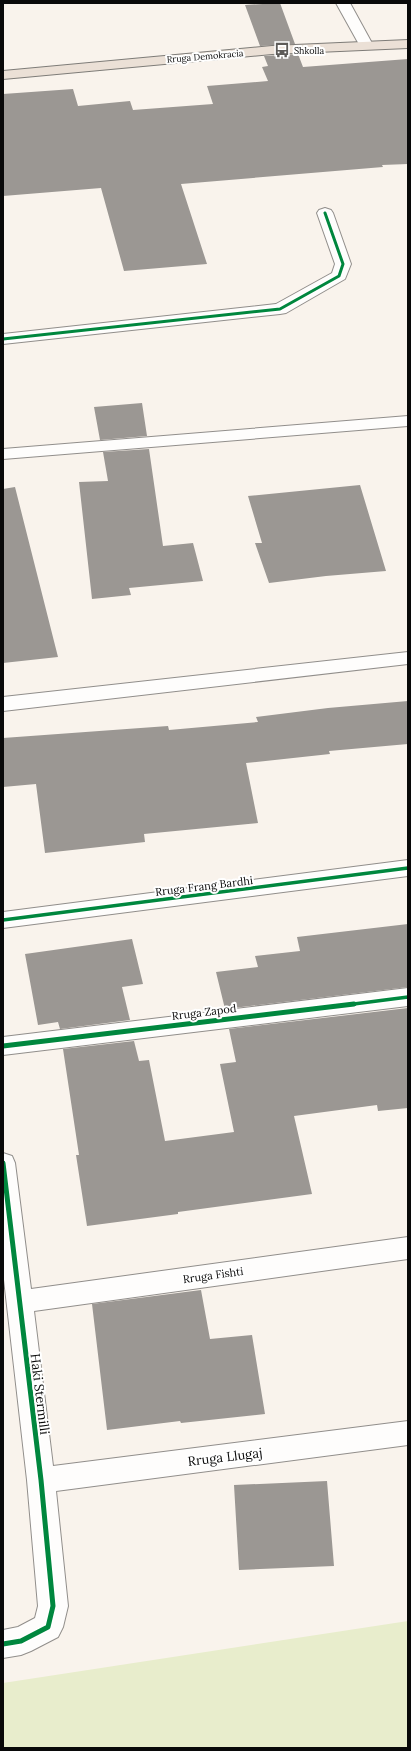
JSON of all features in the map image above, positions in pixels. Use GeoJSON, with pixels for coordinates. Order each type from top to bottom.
{"type":"FeatureCollection","features":[{"type":"Feature","properties":{"kind":"main road","name":"Rruga Demokracia"},"geometry":{"type":"LineString","coordinates":[[3,75],[264,51],[408,44]]}},
{"type":"Feature","properties":{"kind":"street"},"geometry":{"type":"LineString","coordinates":[[343,3],[366,45]]}},
{"type":"Feature","properties":{"kind":"street"},"geometry":{"type":"LineString","coordinates":[[3,339],[280,309],[339,276],[344,264],[325,213]]}},
{"type":"Feature","properties":{"kind":"street"},"geometry":{"type":"LineString","coordinates":[[3,454],[408,421]]}},
{"type":"Feature","properties":{"kind":"street"},"geometry":{"type":"LineString","coordinates":[[3,704],[408,658]]}},
{"type":"Feature","properties":{"kind":"street","name":"Rruga Frang Bardhi"},"geometry":{"type":"LineString","coordinates":[[3,920],[408,868]]}},
{"type":"Feature","properties":{"kind":"street","name":"Rruga Zapod"},"geometry":{"type":"LineString","coordinates":[[3,1046],[408,997]]}},
{"type":"Feature","properties":{"kind":"street","name":"Haki Stermilli"},"geometry":{"type":"LineString","coordinates":[[3,1163],[7,1234],[19,1302],[41,1480],[53,1606],[48,1627],[21,1641],[3,1644]]}},
{"type":"Feature","properties":{"kind":"street","name":"Rruga Fishti"},"geometry":{"type":"LineString","coordinates":[[19,1302],[408,1248]]}},
{"type":"Feature","properties":{"kind":"street","name":"Rruga Llugaj"},"geometry":{"type":"LineString","coordinates":[[41,1480],[408,1433]]}},
{"type":"Feature","properties":{"kind":"green space"},"geometry":{"type":"Polygon","coordinates":[[[408,1621],[408,1748],[3,1748],[3,1683],[408,1621]]]}},
{"type":"Feature","properties":{"kind":"building"},"geometry":{"type":"Polygon","coordinates":[[[280,3],[295,44],[260,46],[245,5],[280,3]]]}},
{"type":"Feature","properties":{"kind":"building"},"geometry":{"type":"Polygon","coordinates":[[[298,54],[303,67],[408,59],[408,164],[382,165],[383,167],[181,184],[207,264],[124,271],[101,188],[3,196],[3,94],[73,89],[78,106],[130,101],[133,110],[213,104],[207,86],[268,81],[262,67],[268,66],[264,56],[298,54]]]}},
{"type":"Feature","properties":{"kind":"building"},"geometry":{"type":"Polygon","coordinates":[[[142,403],[147,436],[100,440],[94,407],[142,403]]]}},
{"type":"Feature","properties":{"kind":"building"},"geometry":{"type":"Polygon","coordinates":[[[149,449],[163,546],[193,543],[203,581],[129,588],[131,595],[92,599],[79,482],[108,481],[103,452],[149,449]]]}},
{"type":"Feature","properties":{"kind":"building"},"geometry":{"type":"Polygon","coordinates":[[[360,485],[386,571],[269,583],[255,543],[262,543],[248,496],[360,485]]]}},
{"type":"Feature","properties":{"kind":"building"},"geometry":{"type":"Polygon","coordinates":[[[15,487],[58,657],[3,663],[3,489],[15,487]]]}},
{"type":"Feature","properties":{"kind":"building"},"geometry":{"type":"Polygon","coordinates":[[[408,701],[408,744],[329,751],[330,754],[246,763],[258,823],[144,834],[145,842],[45,853],[36,784],[3,787],[3,738],[168,726],[169,730],[258,722],[256,717],[328,708],[408,701]]]}},
{"type":"Feature","properties":{"kind":"building"},"geometry":{"type":"Polygon","coordinates":[[[408,924],[408,987],[225,1009],[216,972],[258,967],[255,956],[300,951],[297,937],[408,924]]]}},
{"type":"Feature","properties":{"kind":"building"},"geometry":{"type":"Polygon","coordinates":[[[132,939],[143,984],[122,987],[130,1020],[60,1029],[58,1022],[38,1025],[25,954],[132,939]]]}},
{"type":"Feature","properties":{"kind":"building"},"geometry":{"type":"Polygon","coordinates":[[[408,1008],[408,1108],[378,1111],[377,1105],[294,1116],[312,1194],[87,1226],[76,1155],[79,1155],[63,1049],[134,1041],[139,1061],[149,1060],[165,1141],[234,1132],[220,1064],[236,1062],[229,1029],[408,1008]]]}},
{"type":"Feature","properties":{"kind":"building"},"geometry":{"type":"Polygon","coordinates":[[[201,1290],[210,1339],[252,1335],[265,1414],[181,1423],[180,1421],[107,1430],[92,1304],[201,1290]]]}},
{"type":"Feature","properties":{"kind":"building"},"geometry":{"type":"Polygon","coordinates":[[[327,1481],[334,1566],[239,1570],[234,1485],[327,1481]]]}},
{"type":"Feature","properties":{"kind":"cycle path"},"geometry":{"type":"LineString","coordinates":[[3,339],[280,309],[339,276],[343,264],[325,213]]}},
{"type":"Feature","properties":{"kind":"cycle path"},"geometry":{"type":"LineString","coordinates":[[3,920],[408,868]]}},
{"type":"Feature","properties":{"kind":"cycle path"},"geometry":{"type":"LineString","coordinates":[[3,1046],[408,997]]}},
{"type":"Feature","properties":{"kind":"cycle path"},"geometry":{"type":"LineString","coordinates":[[3,1163],[41,1480],[53,1606],[48,1627],[21,1641],[3,1644]]}},
{"type":"Feature","properties":{"kind":"place","name":"Shkolla"},"geometry":{"type":"Point","coordinates":[282,50]}}]}
